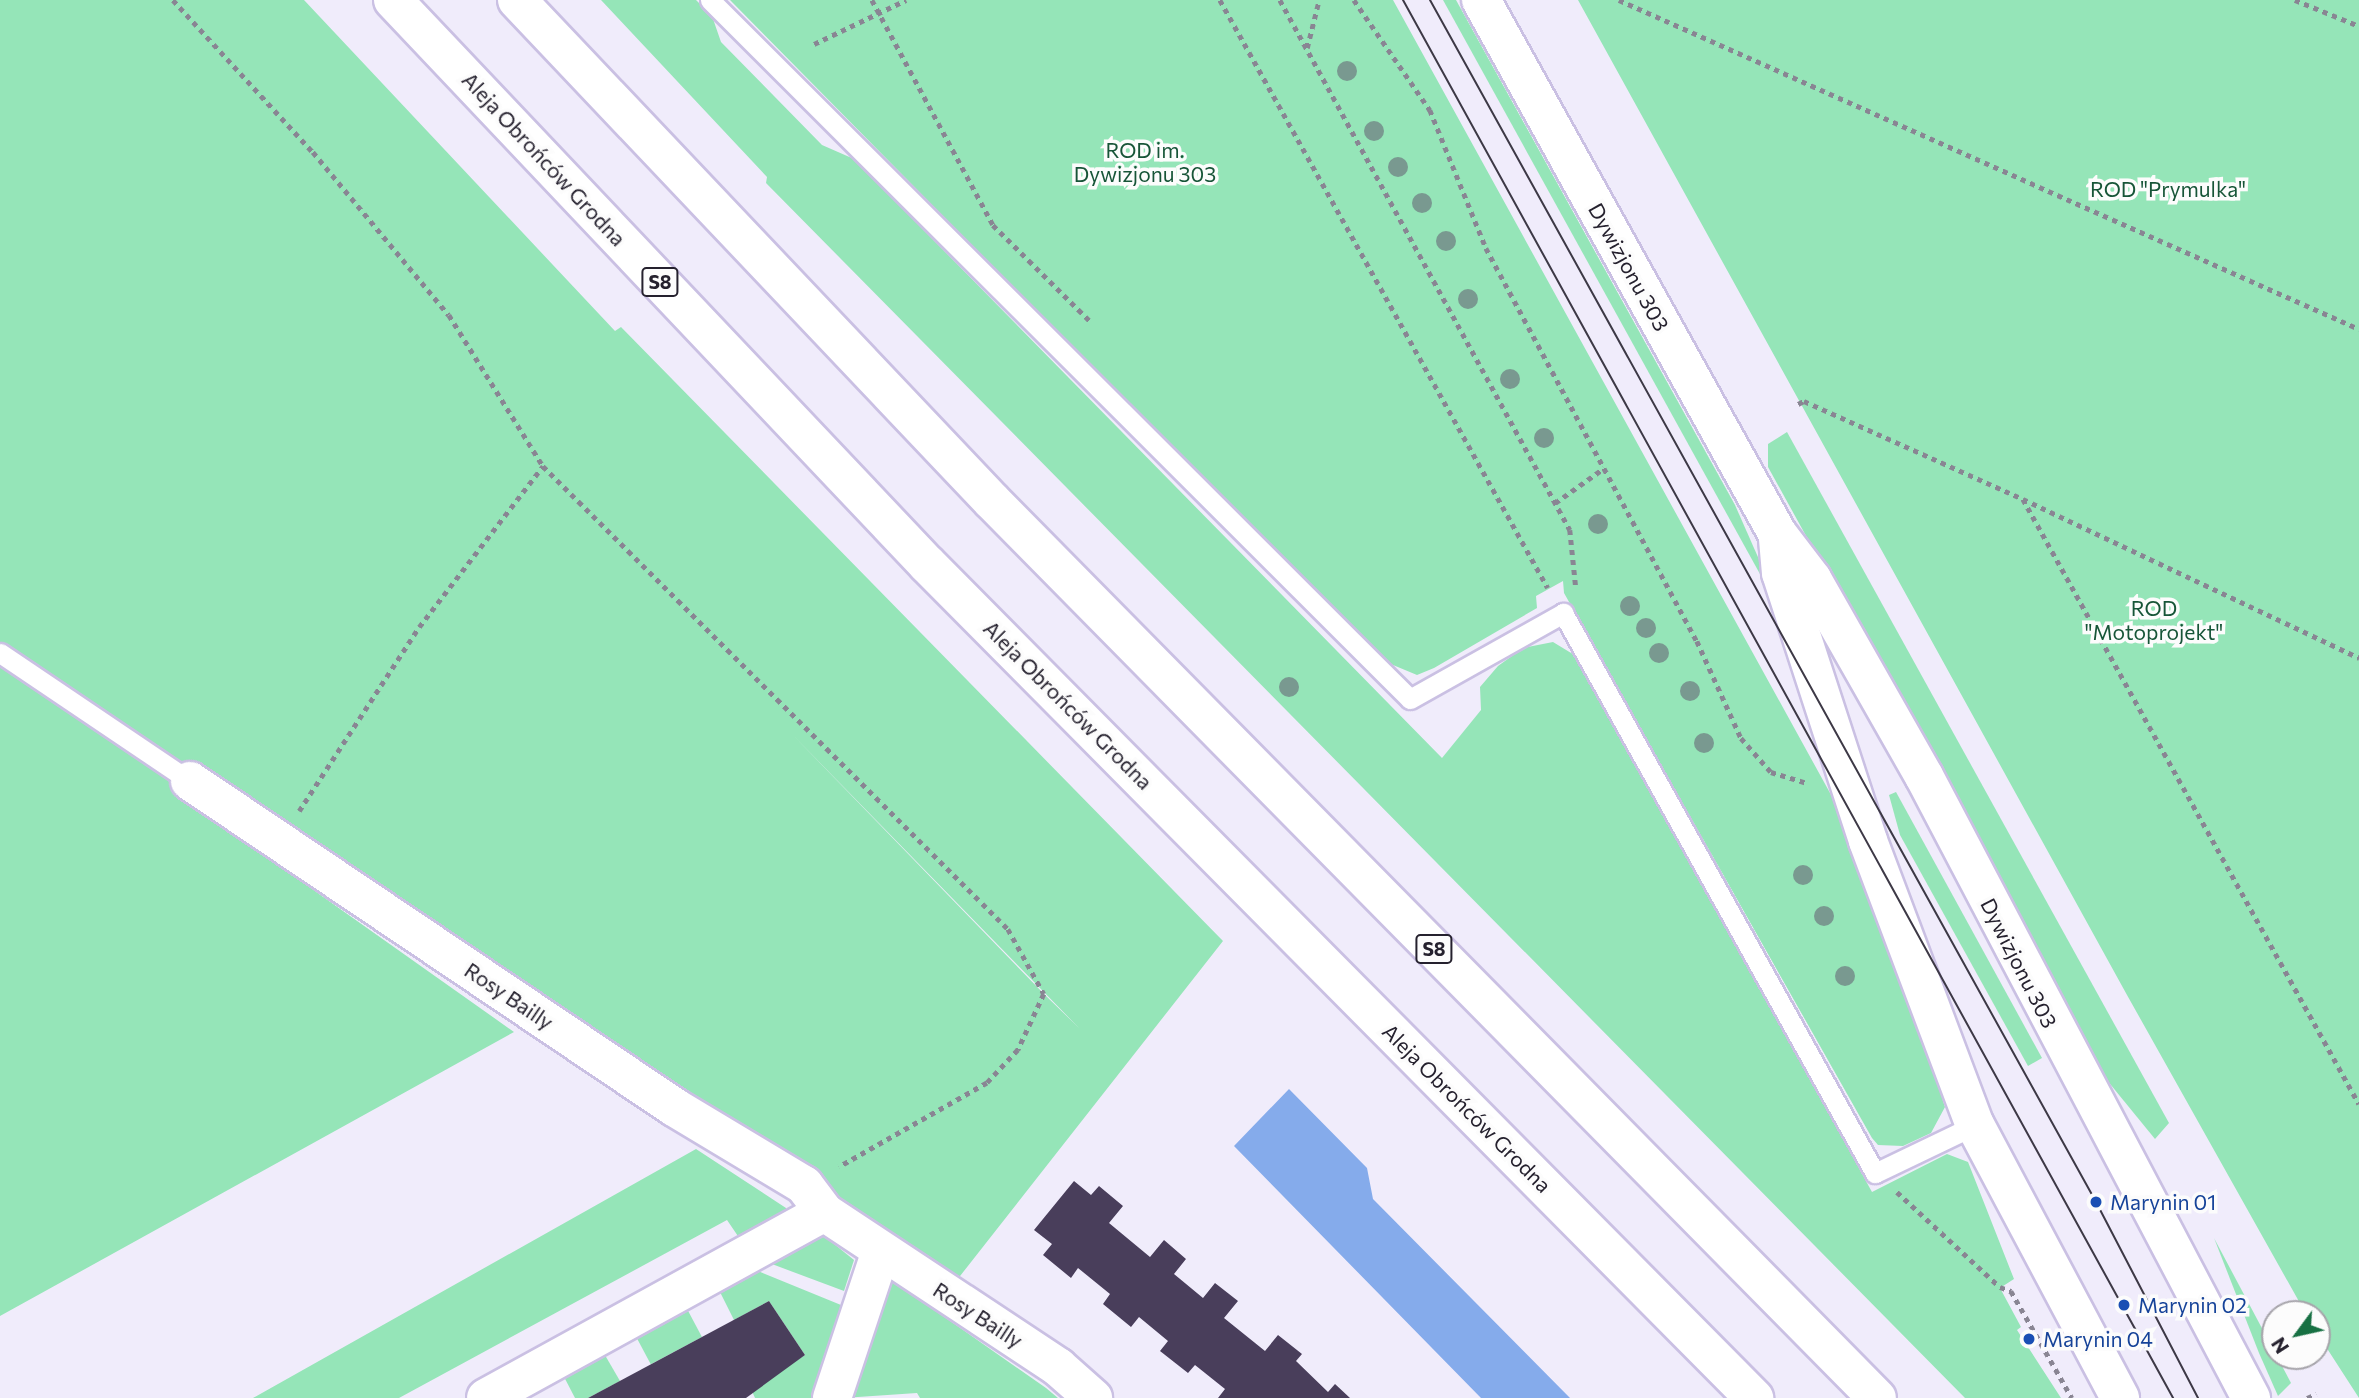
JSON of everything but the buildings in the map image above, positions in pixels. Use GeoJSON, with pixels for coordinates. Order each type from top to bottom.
{"type":"FeatureCollection","features":[{"type":"Feature","properties":{"kind":"main road","name":"Aleja Obrońców Grodna"},"geometry":{"type":"LineString","coordinates":[[393,0],[927,564],[1754,1398]]}},
{"type":"Feature","properties":{"kind":"main road","name":"S8"},"geometry":{"type":"LineString","coordinates":[[517,0],[992,501],[1877,1398]]}},
{"type":"Feature","properties":{"kind":"main road","name":"Dywizjonu 303"},"geometry":{"type":"LineString","coordinates":[[1481,0],[1777,533],[1812,579],[1924,776],[2251,1398]]}},
{"type":"Feature","properties":{"kind":"main road","name":"Dywizjonu 303"},"geometry":{"type":"LineString","coordinates":[[1777,533],[1781,573],[1851,782],[1975,1125],[2120,1398]]}},
{"type":"Feature","properties":{"kind":"main road","name":"Rosy Bailly"},"geometry":{"type":"LineString","coordinates":[[190,781],[814,1199],[881,1251],[1058,1367],[1093,1398]]}},
{"type":"Feature","properties":{"kind":"main road"},"geometry":{"type":"LineString","coordinates":[[486,1398],[814,1199]]}},
{"type":"Feature","properties":{"kind":"main road"},"geometry":{"type":"LineString","coordinates":[[832,1398],[881,1251]]}},
{"type":"Feature","properties":{"kind":"lane"},"geometry":{"type":"LineString","coordinates":[[710,0],[1410,699],[1563,613],[1875,1173],[1975,1125]]}},
{"type":"Feature","properties":{"kind":"lane"},"geometry":{"type":"LineString","coordinates":[[0,653],[190,781]]}},
{"type":"Feature","properties":{"kind":"path"},"geometry":{"type":"LineString","coordinates":[[173,0],[313,152],[449,315],[543,466],[1008,929],[1044,994],[1018,1050],[987,1083],[814,1199]]}},
{"type":"Feature","properties":{"kind":"path"},"geometry":{"type":"LineString","coordinates":[[872,0],[993,225],[1091,322]]}},
{"type":"Feature","properties":{"kind":"path"},"geometry":{"type":"LineString","coordinates":[[814,44],[906,0]]}},
{"type":"Feature","properties":{"kind":"path"},"geometry":{"type":"LineString","coordinates":[[1220,0],[1549,589]]}},
{"type":"Feature","properties":{"kind":"path"},"geometry":{"type":"LineString","coordinates":[[1280,0],[1570,530],[1576,588],[1563,613]]}},
{"type":"Feature","properties":{"kind":"path"},"geometry":{"type":"LineString","coordinates":[[1307,49],[1319,0]]}},
{"type":"Feature","properties":{"kind":"path"},"geometry":{"type":"LineString","coordinates":[[1354,0],[1430,110],[1486,248],[1604,468],[1752,755],[1771,772],[1796,783],[1851,782]]}},
{"type":"Feature","properties":{"kind":"path"},"geometry":{"type":"LineString","coordinates":[[1619,0],[2359,329]]}},
{"type":"Feature","properties":{"kind":"path"},"geometry":{"type":"LineString","coordinates":[[2295,0],[2359,26]]}},
{"type":"Feature","properties":{"kind":"path"},"geometry":{"type":"LineString","coordinates":[[1798,404],[1804,401],[2023,499],[2359,658]]}},
{"type":"Feature","properties":{"kind":"path"},"geometry":{"type":"LineString","coordinates":[[281,842],[419,627],[543,466]]}},
{"type":"Feature","properties":{"kind":"path"},"geometry":{"type":"LineString","coordinates":[[1555,503],[1604,468]]}},
{"type":"Feature","properties":{"kind":"path"},"geometry":{"type":"LineString","coordinates":[[2023,499],[2359,1104]]}},
{"type":"Feature","properties":{"kind":"path"},"geometry":{"type":"LineString","coordinates":[[1875,1173],[2000,1287],[2011,1291],[2072,1398]]}},
{"type":"Feature","properties":{"kind":"path"},"geometry":{"type":"LineString","coordinates":[[2307,1398],[2316,1394]]}},
{"type":"Feature","properties":{"kind":"green space"},"geometry":{"type":"Polygon","coordinates":[[[0,0],[304,0],[615,331],[621,327],[1223,941],[953,1285],[192,804],[514,1032],[0,1316],[0,0]],[[787,729],[1044,994],[1079,1028],[787,729]]]}},
{"type":"Feature","properties":{"kind":"green space"},"geometry":{"type":"Polygon","coordinates":[[[601,0],[696,0],[712,16],[721,42],[822,145],[854,159],[1442,758],[1481,710],[1480,687],[1498,666],[1523,648],[1553,642],[1576,656],[1872,1192],[1947,1154],[1968,1162],[2014,1279],[2000,1288],[2021,1327],[2017,1330],[2061,1398],[1965,1398],[766,183],[767,177],[601,0]]]}},
{"type":"Feature","properties":{"kind":"green space","name":"ROD im. Dywizjonu 303"},"geometry":{"type":"Polygon","coordinates":[[[730,0],[1393,0],[1862,851],[1945,1107],[1931,1133],[1903,1146],[1878,1145],[1872,1138],[1564,593],[1563,581],[1536,596],[1537,608],[1434,668],[1417,675],[1381,660],[730,0]]]}},
{"type":"Feature","properties":{"kind":"green space"},"geometry":{"type":"Polygon","coordinates":[[[1443,0],[1456,0],[1735,505],[1787,623],[1443,0]]]}},
{"type":"Feature","properties":{"kind":"green space"},"geometry":{"type":"Polygon","coordinates":[[[1578,0],[2359,0],[2359,1398],[2331,1355],[2331,1300],[2298,1300],[1578,0]]]}},
{"type":"Feature","properties":{"kind":"green space"},"geometry":{"type":"Polygon","coordinates":[[[1787,432],[2169,1123],[2155,1139],[2106,1079],[1768,467],[1768,444],[1787,432]]]}},
{"type":"Feature","properties":{"kind":"green space"},"geometry":{"type":"Polygon","coordinates":[[[1896,792],[2042,1058],[2028,1066],[1900,835],[1889,795],[1896,792]]]}},
{"type":"Feature","properties":{"kind":"green space"},"geometry":{"type":"Polygon","coordinates":[[[696,1149],[786,1208],[787,1216],[742,1242],[727,1220],[399,1398],[253,1398],[696,1149]]]}},
{"type":"Feature","properties":{"kind":"green space"},"geometry":{"type":"Polygon","coordinates":[[[818,1231],[854,1260],[844,1291],[761,1260],[818,1231]]]}},
{"type":"Feature","properties":{"kind":"green space"},"geometry":{"type":"Polygon","coordinates":[[[2214,1238],[2261,1327],[2261,1358],[2214,1238]]]}},
{"type":"Feature","properties":{"kind":"green space"},"geometry":{"type":"Polygon","coordinates":[[[748,1267],[841,1305],[818,1398],[755,1398],[751,1389],[805,1355],[769,1301],[734,1320],[719,1290],[748,1267]]]}},
{"type":"Feature","properties":{"kind":"green space"},"geometry":{"type":"Polygon","coordinates":[[[889,1278],[1058,1398],[920,1398],[917,1393],[843,1398],[889,1278]]]}},
{"type":"Feature","properties":{"kind":"green space"},"geometry":{"type":"Polygon","coordinates":[[[686,1307],[702,1337],[651,1364],[635,1334],[686,1307]]]}},
{"type":"Feature","properties":{"kind":"green space"},"geometry":{"type":"Polygon","coordinates":[[[602,1350],[620,1381],[588,1398],[575,1398],[562,1373],[602,1350]]]}},
{"type":"Feature","properties":{"kind":"green space"},"geometry":{"type":"Polygon","coordinates":[[[2267,1370],[2284,1370],[2291,1383],[2278,1396],[2267,1370]]]}},
{"type":"Feature","properties":{"kind":"water"},"geometry":{"type":"Polygon","coordinates":[[[1289,1089],[1367,1168],[1373,1199],[1570,1398],[1481,1398],[1234,1146],[1289,1089]]]}},
{"type":"Feature","properties":{"kind":"tram line"},"geometry":{"type":"LineString","coordinates":[[1403,0],[2173,1398]]}},
{"type":"Feature","properties":{"kind":"tram line"},"geometry":{"type":"LineString","coordinates":[[1430,0],[2096,1202],[2198,1398]]}},
{"type":"Feature","properties":{"kind":"place","name":"Marynin 01"},"geometry":{"type":"Point","coordinates":[2096,1202]}},
{"type":"Feature","properties":{"kind":"place","name":"Marynin 02"},"geometry":{"type":"Point","coordinates":[2124,1305]}},
{"type":"Feature","properties":{"kind":"place","name":"Marynin 04"},"geometry":{"type":"Point","coordinates":[2029,1339]}},
{"type":"Feature","properties":{"kind":"park label","name":"ROD \"Prymulka\""},"geometry":{"type":"Point","coordinates":[2168,189]}},
{"type":"Feature","properties":{"kind":"park label","name":"ROD \"Motoprojekt\""},"geometry":{"type":"Point","coordinates":[2154,620]}}]}
